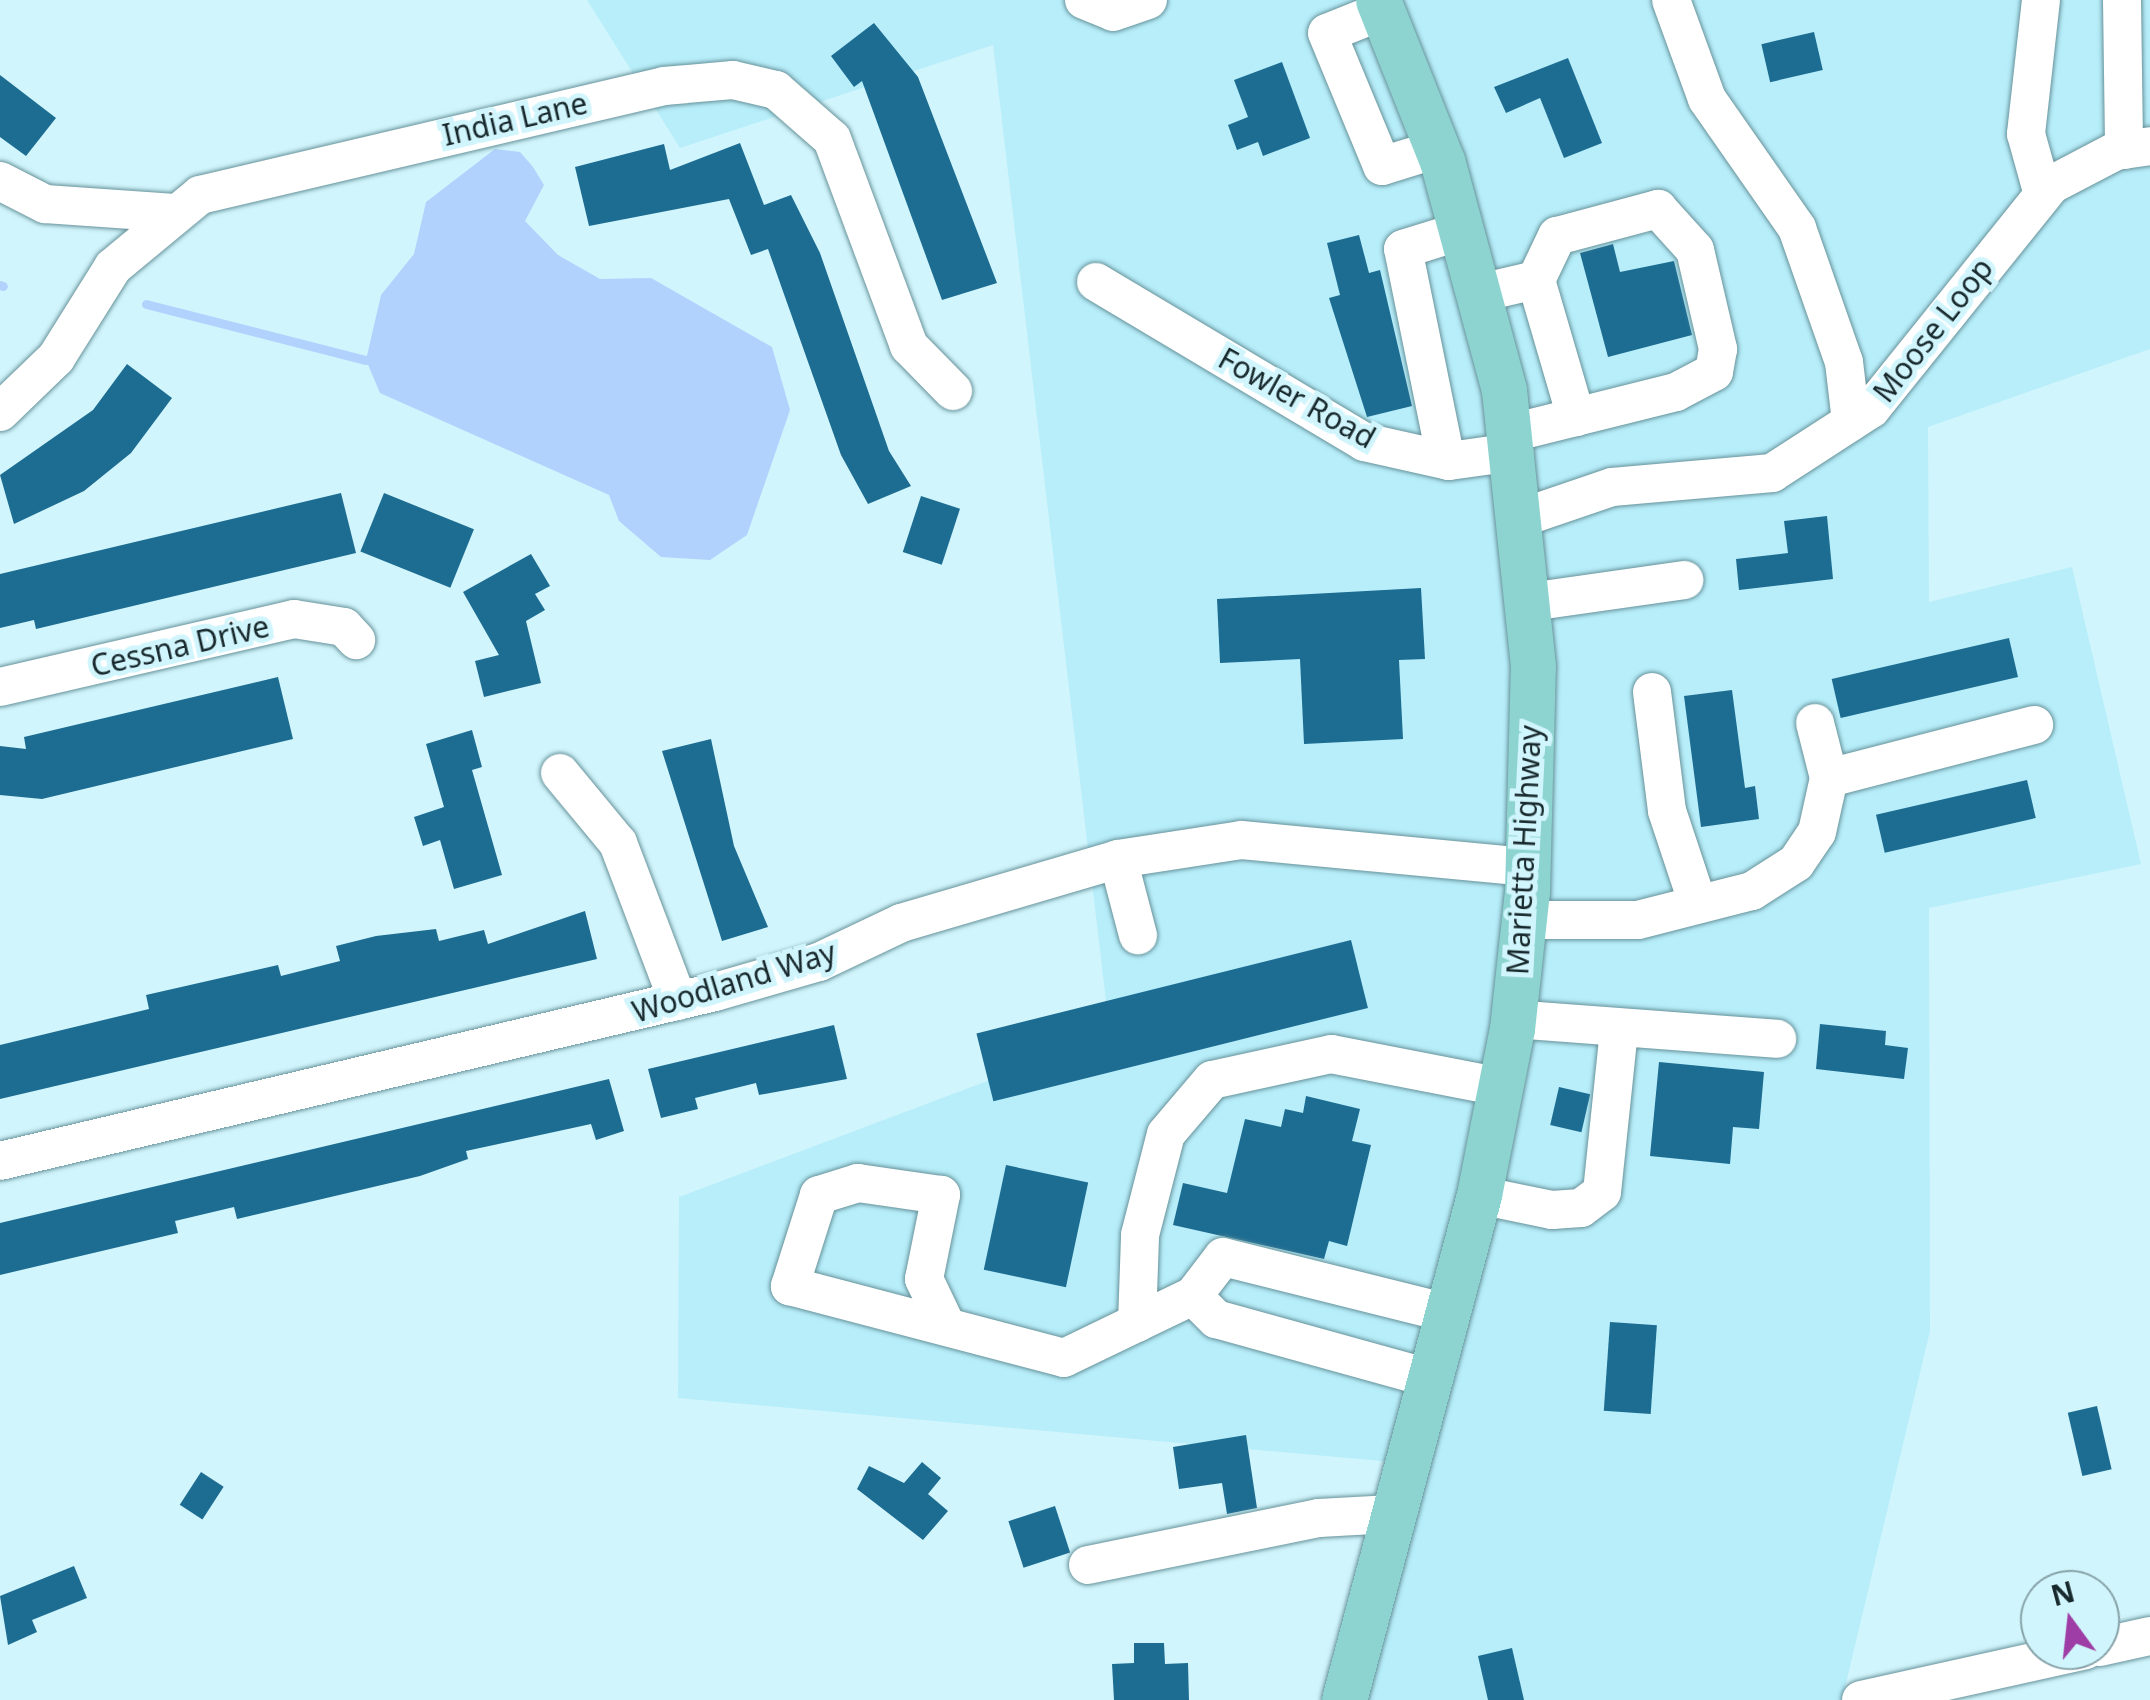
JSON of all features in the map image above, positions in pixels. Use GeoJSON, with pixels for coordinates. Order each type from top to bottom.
{"type":"FeatureCollection","features":[{"type":"Feature","properties":{"kind":"main road","name":"Marietta Highway"},"geometry":{"type":"LineString","coordinates":[[1344,1700],[1479,1195],[1513,1020],[1528,868],[1530,602],[1513,443],[1480,293],[1437,149],[1380,6]]}},
{"type":"Feature","properties":{"kind":"street"},"geometry":{"type":"LineString","coordinates":[[1084,0],[1113,12],[1148,0]]}},
{"type":"Feature","properties":{"kind":"street"},"geometry":{"type":"LineString","coordinates":[[1671,0],[1708,99],[1797,228],[1844,362],[1851,422]]}},
{"type":"Feature","properties":{"kind":"street"},"geometry":{"type":"LineString","coordinates":[[2041,0],[2026,134],[2043,195]]}},
{"type":"Feature","properties":{"kind":"street"},"geometry":{"type":"LineString","coordinates":[[2122,0],[2137,148]]}},
{"type":"Feature","properties":{"kind":"street"},"geometry":{"type":"LineString","coordinates":[[1380,6],[1328,33],[1382,166],[1437,149]]}},
{"type":"Feature","properties":{"kind":"street","name":"India Lane"},"geometry":{"type":"LineString","coordinates":[[0,412],[56,358],[113,267],[174,213],[253,176],[664,86],[734,80],[776,90],[832,139],[910,346],[952,391]]}},
{"type":"Feature","properties":{"kind":"street","name":"Moose Loop"},"geometry":{"type":"LineString","coordinates":[[1521,518],[1612,487],[1772,473],[1872,409],[2043,195],[2137,148]]}},
{"type":"Feature","properties":{"kind":"street"},"geometry":{"type":"LineString","coordinates":[[0,180],[45,204],[174,213]]}},
{"type":"Feature","properties":{"kind":"street"},"geometry":{"type":"LineString","coordinates":[[1658,210],[1695,250],[1718,349],[1714,372],[1676,392],[1576,417],[1536,280],[1557,236],[1658,210]]}},
{"type":"Feature","properties":{"kind":"street"},"geometry":{"type":"LineString","coordinates":[[1446,460],[1403,248],[1461,231]]}},
{"type":"Feature","properties":{"kind":"street"},"geometry":{"type":"LineString","coordinates":[[1480,293],[1536,280]]}},
{"type":"Feature","properties":{"kind":"street","name":"Fowler Road"},"geometry":{"type":"LineString","coordinates":[[1096,282],[1364,442],[1446,460],[1513,443],[1576,417]]}},
{"type":"Feature","properties":{"kind":"street"},"geometry":{"type":"LineString","coordinates":[[1530,602],[1684,580]]}},
{"type":"Feature","properties":{"kind":"street","name":"Cessna Drive"},"geometry":{"type":"LineString","coordinates":[[0,687],[294,620],[344,627],[356,640]]}},
{"type":"Feature","properties":{"kind":"street"},"geometry":{"type":"LineString","coordinates":[[1652,692],[1667,810],[1698,904]]}},
{"type":"Feature","properties":{"kind":"street"},"geometry":{"type":"LineString","coordinates":[[1524,920],[1638,920],[1752,891],[1796,862],[1816,832],[1829,778],[1815,723]]}},
{"type":"Feature","properties":{"kind":"street"},"geometry":{"type":"LineString","coordinates":[[1829,778],[2034,725]]}},
{"type":"Feature","properties":{"kind":"street"},"geometry":{"type":"LineString","coordinates":[[560,773],[618,843],[678,1001]]}},
{"type":"Feature","properties":{"kind":"street","name":"Woodland Way"},"geometry":{"type":"LineString","coordinates":[[0,1161],[678,1001],[1118,859],[1242,840],[1528,868]]}},
{"type":"Feature","properties":{"kind":"street"},"geometry":{"type":"LineString","coordinates":[[1118,859],[1138,935]]}},
{"type":"Feature","properties":{"kind":"street"},"geometry":{"type":"LineString","coordinates":[[1513,1020],[1777,1040]]}},
{"type":"Feature","properties":{"kind":"street"},"geometry":{"type":"LineString","coordinates":[[1479,1195],[1552,1210],[1581,1208],[1602,1192],[1619,1030]]}},
{"type":"Feature","properties":{"kind":"street"},"geometry":{"type":"LineString","coordinates":[[1136,1322],[1140,1235],[1166,1134],[1212,1080],[1332,1054],[1501,1087]]}},
{"type":"Feature","properties":{"kind":"street"},"geometry":{"type":"LineString","coordinates":[[945,1323],[924,1280],[941,1195],[858,1183],[818,1196],[790,1286],[945,1323],[1064,1358],[1193,1296],[1223,1257],[1448,1313]]}},
{"type":"Feature","properties":{"kind":"street"},"geometry":{"type":"LineString","coordinates":[[1193,1296],[1216,1318],[1429,1378]]}},
{"type":"Feature","properties":{"kind":"street"},"geometry":{"type":"LineString","coordinates":[[1088,1565],[1319,1518],[1392,1514]]}},
{"type":"Feature","properties":{"kind":"street"},"geometry":{"type":"LineString","coordinates":[[2120,1643],[2150,1636]]}},
{"type":"Feature","properties":{"kind":"street"},"geometry":{"type":"LineString","coordinates":[[1861,1700],[2020,1665]]}},
{"type":"Feature","properties":{"kind":"shaded area"},"geometry":{"type":"Polygon","coordinates":[[[587,0],[2150,0],[2150,349],[1928,427],[1929,602],[2072,567],[2141,864],[1929,908],[1930,1331],[1842,1700],[1351,1700],[1415,1464],[678,1398],[679,1197],[1110,1035],[993,45],[680,148],[587,0]]]}},
{"type":"Feature","properties":{"kind":"shaded area"},"geometry":{"type":"Polygon","coordinates":[[[495,149],[520,152],[544,185],[525,221],[558,255],[600,279],[651,278],[772,347],[790,410],[747,535],[710,560],[661,557],[619,521],[609,495],[380,393],[366,360],[381,295],[414,254],[426,202],[495,149]]]}},
{"type":"Feature","properties":{"kind":"building"},"geometry":{"type":"Polygon","coordinates":[[[874,23],[918,77],[997,283],[942,300],[862,81],[854,87],[831,56],[874,23]]]}},
{"type":"Feature","properties":{"kind":"building"},"geometry":{"type":"Polygon","coordinates":[[[1814,32],[1823,70],[1770,82],[1761,44],[1814,32]]]}},
{"type":"Feature","properties":{"kind":"building"},"geometry":{"type":"Polygon","coordinates":[[[1568,58],[1602,143],[1564,158],[1540,98],[1506,113],[1494,87],[1568,58]]]}},
{"type":"Feature","properties":{"kind":"building"},"geometry":{"type":"Polygon","coordinates":[[[1282,62],[1310,138],[1263,156],[1258,142],[1237,150],[1228,125],[1248,117],[1234,80],[1282,62]]]}},
{"type":"Feature","properties":{"kind":"building"},"geometry":{"type":"Polygon","coordinates":[[[0,75],[56,118],[26,156],[0,137],[0,75]]]}},
{"type":"Feature","properties":{"kind":"building"},"geometry":{"type":"Polygon","coordinates":[[[740,143],[764,205],[791,195],[820,253],[889,451],[911,486],[868,504],[841,455],[768,249],[751,255],[729,199],[589,226],[575,167],[664,144],[670,170],[740,143]]]}},
{"type":"Feature","properties":{"kind":"building"},"geometry":{"type":"Polygon","coordinates":[[[1359,235],[1369,273],[1380,270],[1412,406],[1367,417],[1329,298],[1340,295],[1327,243],[1359,235]]]}},
{"type":"Feature","properties":{"kind":"building"},"geometry":{"type":"Polygon","coordinates":[[[1613,244],[1620,272],[1674,261],[1692,335],[1608,357],[1580,253],[1613,244]]]}},
{"type":"Feature","properties":{"kind":"building"},"geometry":{"type":"Polygon","coordinates":[[[127,364],[172,398],[131,453],[84,491],[14,524],[0,475],[93,410],[127,364]]]}},
{"type":"Feature","properties":{"kind":"building"},"geometry":{"type":"Polygon","coordinates":[[[341,493],[356,553],[36,629],[34,620],[0,628],[0,574],[341,493]]]}},
{"type":"Feature","properties":{"kind":"building"},"geometry":{"type":"Polygon","coordinates":[[[384,493],[474,529],[450,588],[360,551],[384,493]]]}},
{"type":"Feature","properties":{"kind":"building"},"geometry":{"type":"Polygon","coordinates":[[[921,496],[960,509],[942,565],[903,552],[921,496]]]}},
{"type":"Feature","properties":{"kind":"building"},"geometry":{"type":"Polygon","coordinates":[[[1827,516],[1833,579],[1739,590],[1736,559],[1788,553],[1784,521],[1827,516]]]}},
{"type":"Feature","properties":{"kind":"building"},"geometry":{"type":"Polygon","coordinates":[[[531,554],[550,586],[535,594],[545,610],[526,621],[541,683],[484,697],[475,661],[499,655],[463,592],[531,554]]]}},
{"type":"Feature","properties":{"kind":"building"},"geometry":{"type":"Polygon","coordinates":[[[1421,588],[1425,659],[1399,660],[1403,739],[1304,744],[1300,659],[1220,663],[1217,599],[1421,588]]]}},
{"type":"Feature","properties":{"kind":"building"},"geometry":{"type":"Polygon","coordinates":[[[2009,638],[2018,677],[1841,718],[1832,679],[2009,638]]]}},
{"type":"Feature","properties":{"kind":"building"},"geometry":{"type":"Polygon","coordinates":[[[278,677],[293,739],[42,799],[0,795],[0,746],[26,749],[24,737],[278,677]]]}},
{"type":"Feature","properties":{"kind":"building"},"geometry":{"type":"Polygon","coordinates":[[[1732,690],[1745,788],[1755,786],[1759,819],[1701,827],[1684,696],[1732,690]]]}},
{"type":"Feature","properties":{"kind":"building"},"geometry":{"type":"Polygon","coordinates":[[[472,730],[482,767],[472,770],[502,875],[454,889],[440,840],[423,846],[414,817],[444,807],[426,744],[472,730]]]}},
{"type":"Feature","properties":{"kind":"building"},"geometry":{"type":"Polygon","coordinates":[[[711,739],[734,846],[768,927],[722,941],[662,751],[711,739]]]}},
{"type":"Feature","properties":{"kind":"building"},"geometry":{"type":"Polygon","coordinates":[[[2027,780],[2036,818],[1885,853],[1876,815],[2027,780]]]}},
{"type":"Feature","properties":{"kind":"building"},"geometry":{"type":"Polygon","coordinates":[[[585,911],[597,959],[0,1099],[0,1045],[149,1009],[146,995],[278,965],[281,976],[340,961],[336,946],[376,936],[436,929],[439,941],[484,930],[488,944],[585,911]]]}},
{"type":"Feature","properties":{"kind":"building"},"geometry":{"type":"Polygon","coordinates":[[[1351,940],[1368,1008],[993,1101],[976,1033],[1351,940]]]}},
{"type":"Feature","properties":{"kind":"building"},"geometry":{"type":"Polygon","coordinates":[[[1820,1024],[1886,1031],[1885,1045],[1908,1048],[1904,1079],[1816,1069],[1820,1024]]]}},
{"type":"Feature","properties":{"kind":"building"},"geometry":{"type":"Polygon","coordinates":[[[834,1025],[847,1079],[759,1095],[756,1083],[695,1098],[698,1109],[661,1118],[648,1069],[834,1025]]]}},
{"type":"Feature","properties":{"kind":"building"},"geometry":{"type":"Polygon","coordinates":[[[1659,1062],[1764,1072],[1759,1129],[1733,1127],[1730,1164],[1650,1156],[1659,1062]]]}},
{"type":"Feature","properties":{"kind":"building"},"geometry":{"type":"Polygon","coordinates":[[[609,1079],[624,1131],[596,1140],[591,1124],[466,1151],[468,1159],[420,1176],[237,1219],[234,1207],[175,1221],[178,1233],[0,1275],[0,1223],[609,1079]]]}},
{"type":"Feature","properties":{"kind":"building"},"geometry":{"type":"Polygon","coordinates":[[[1559,1087],[1590,1094],[1581,1132],[1550,1125],[1559,1087]]]}},
{"type":"Feature","properties":{"kind":"building"},"geometry":{"type":"Polygon","coordinates":[[[1306,1096],[1360,1109],[1352,1141],[1371,1145],[1347,1246],[1329,1241],[1324,1259],[1173,1225],[1183,1183],[1227,1193],[1245,1119],[1281,1127],[1285,1109],[1303,1113],[1306,1096]]]}},
{"type":"Feature","properties":{"kind":"building"},"geometry":{"type":"Polygon","coordinates":[[[1006,1165],[1088,1182],[1066,1287],[984,1270],[1006,1165]]]}},
{"type":"Feature","properties":{"kind":"building"},"geometry":{"type":"Polygon","coordinates":[[[1610,1322],[1657,1325],[1651,1414],[1604,1411],[1610,1322]]]}},
{"type":"Feature","properties":{"kind":"building"},"geometry":{"type":"Polygon","coordinates":[[[2097,1406],[2112,1469],[2082,1476],[2068,1413],[2097,1406]]]}},
{"type":"Feature","properties":{"kind":"building"},"geometry":{"type":"Polygon","coordinates":[[[1246,1435],[1257,1508],[1227,1514],[1222,1483],[1179,1489],[1173,1447],[1246,1435]]]}},
{"type":"Feature","properties":{"kind":"building"},"geometry":{"type":"Polygon","coordinates":[[[922,1462],[941,1478],[928,1494],[948,1511],[923,1540],[857,1489],[869,1466],[904,1483],[922,1462]]]}},
{"type":"Feature","properties":{"kind":"building"},"geometry":{"type":"Polygon","coordinates":[[[201,1472],[224,1487],[202,1519],[180,1505],[201,1472]]]}},
{"type":"Feature","properties":{"kind":"building"},"geometry":{"type":"Polygon","coordinates":[[[1055,1506],[1070,1553],[1024,1568],[1008,1521],[1055,1506]]]}},
{"type":"Feature","properties":{"kind":"building"},"geometry":{"type":"Polygon","coordinates":[[[74,1566],[87,1598],[32,1620],[37,1632],[8,1645],[0,1596],[74,1566]]]}},
{"type":"Feature","properties":{"kind":"building"},"geometry":{"type":"Polygon","coordinates":[[[1134,1643],[1164,1643],[1165,1664],[1188,1663],[1189,1700],[1114,1700],[1112,1664],[1134,1663],[1134,1643]]]}},
{"type":"Feature","properties":{"kind":"building"},"geometry":{"type":"Polygon","coordinates":[[[1512,1648],[1524,1700],[1488,1700],[1478,1656],[1512,1648]]]}},
{"type":"Feature","properties":{"kind":"waterway"},"geometry":{"type":"LineString","coordinates":[[146,304],[366,360]]}}]}
